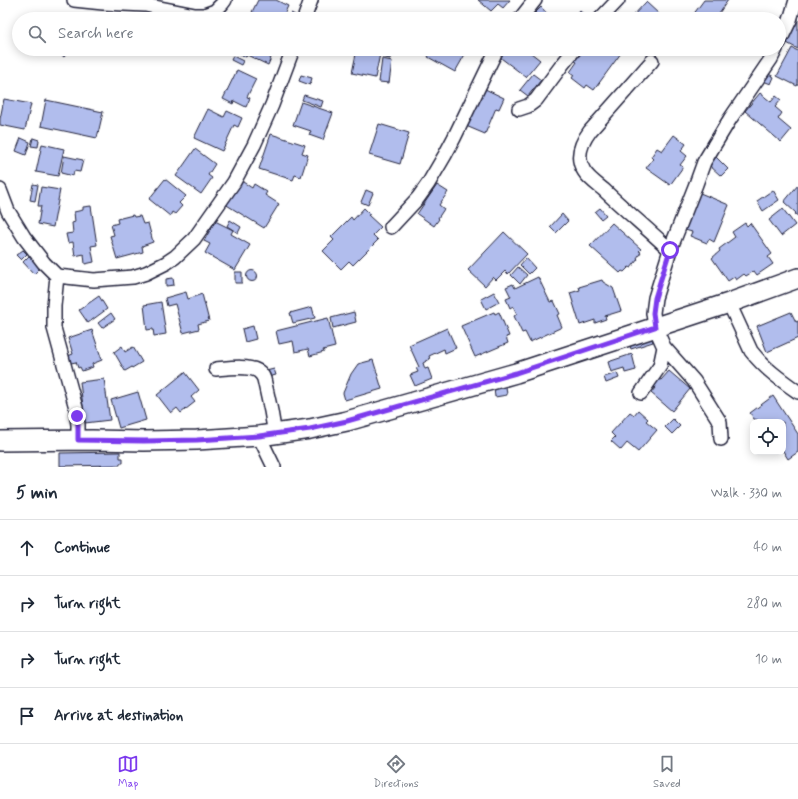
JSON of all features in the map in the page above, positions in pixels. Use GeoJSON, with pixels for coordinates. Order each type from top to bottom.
{"type":"FeatureCollection","features":[{"type":"Feature","properties":{"kind":"street"},"geometry":{"type":"LineString","coordinates":[[74,0],[145,6],[178,12]]}},
{"type":"Feature","properties":{"kind":"street"},"geometry":{"type":"LineString","coordinates":[[212,12],[225,0]]}},
{"type":"Feature","properties":{"kind":"street"},"geometry":{"type":"LineString","coordinates":[[307,12],[311,0]]}},
{"type":"Feature","properties":{"kind":"street"},"geometry":{"type":"LineString","coordinates":[[526,12],[535,0]]}},
{"type":"Feature","properties":{"kind":"street"},"geometry":{"type":"LineString","coordinates":[[607,12],[618,0]]}},
{"type":"Feature","properties":{"kind":"street"},"geometry":{"type":"LineString","coordinates":[[786,28],[796,0]]}},
{"type":"Feature","properties":{"kind":"street"},"geometry":{"type":"LineString","coordinates":[[0,190],[8,211],[24,237],[44,263],[57,276],[94,280],[133,277],[146,273],[175,257],[194,239],[234,182],[254,145],[272,105],[290,56]]}},
{"type":"Feature","properties":{"kind":"street"},"geometry":{"type":"LineString","coordinates":[[391,227],[418,198],[428,184],[454,138],[494,56]]}},
{"type":"Feature","properties":{"kind":"street"},"geometry":{"type":"LineString","coordinates":[[518,109],[528,106],[536,100],[569,56]]}},
{"type":"Feature","properties":{"kind":"street"},"geometry":{"type":"LineString","coordinates":[[721,439],[720,422],[713,410],[694,381],[664,347],[655,327],[653,313],[655,298],[670,250],[704,162],[730,119],[772,56]]}},
{"type":"Feature","properties":{"kind":"street"},"geometry":{"type":"LineString","coordinates":[[652,61],[590,131],[581,146],[580,158],[584,172],[670,250]]}},
{"type":"Feature","properties":{"kind":"street"},"geometry":{"type":"LineString","coordinates":[[57,276],[54,306],[54,328],[76,408],[78,440]]}},
{"type":"Feature","properties":{"kind":"street"},"geometry":{"type":"LineString","coordinates":[[0,441],[197,440],[267,435],[310,429],[347,421],[516,373],[729,303],[798,278]]}},
{"type":"Feature","properties":{"kind":"street"},"geometry":{"type":"LineString","coordinates":[[729,303],[755,357],[777,378],[798,392]]}},
{"type":"Feature","properties":{"kind":"street"},"geometry":{"type":"LineString","coordinates":[[641,393],[660,366],[664,347]]}},
{"type":"Feature","properties":{"kind":"street"},"geometry":{"type":"LineString","coordinates":[[216,368],[244,368],[254,369],[260,372],[264,379],[272,410],[267,435],[274,467]]}},
{"type":"Feature","properties":{"kind":"building"},"geometry":{"type":"Polygon","coordinates":[[[258,0],[276,0],[288,6],[285,12],[252,12],[258,0]]]}},
{"type":"Feature","properties":{"kind":"building"},"geometry":{"type":"Polygon","coordinates":[[[478,0],[510,0],[503,8],[498,4],[491,11],[478,0]]]}},
{"type":"Feature","properties":{"kind":"building"},"geometry":{"type":"Polygon","coordinates":[[[704,0],[728,0],[720,12],[695,12],[704,0]]]}},
{"type":"Feature","properties":{"kind":"building"},"geometry":{"type":"Polygon","coordinates":[[[646,2],[657,12],[637,12],[646,2]]]}},
{"type":"Feature","properties":{"kind":"building"},"geometry":{"type":"Polygon","coordinates":[[[541,7],[546,12],[536,12],[541,7]]]}},
{"type":"Feature","properties":{"kind":"building"},"geometry":{"type":"Polygon","coordinates":[[[798,14],[798,49],[786,43],[786,36],[798,14]]]}},
{"type":"Feature","properties":{"kind":"building"},"geometry":{"type":"Polygon","coordinates":[[[792,48],[798,51],[797,86],[777,76],[792,48]]]}},
{"type":"Feature","properties":{"kind":"building"},"geometry":{"type":"Polygon","coordinates":[[[233,56],[243,61],[241,65],[231,60],[233,56]]]}},
{"type":"Feature","properties":{"kind":"building"},"geometry":{"type":"Polygon","coordinates":[[[249,56],[270,56],[271,58],[268,65],[249,56]]]}},
{"type":"Feature","properties":{"kind":"building"},"geometry":{"type":"Polygon","coordinates":[[[356,56],[380,56],[375,78],[352,73],[356,56]]]}},
{"type":"Feature","properties":{"kind":"building"},"geometry":{"type":"Polygon","coordinates":[[[382,56],[391,56],[390,59],[382,56]]]}},
{"type":"Feature","properties":{"kind":"building"},"geometry":{"type":"Polygon","coordinates":[[[428,56],[464,56],[455,72],[428,56]]]}},
{"type":"Feature","properties":{"kind":"building"},"geometry":{"type":"Polygon","coordinates":[[[498,56],[535,56],[540,60],[526,77],[498,56]]]}},
{"type":"Feature","properties":{"kind":"building"},"geometry":{"type":"Polygon","coordinates":[[[576,56],[619,56],[594,90],[587,85],[585,88],[572,78],[574,75],[570,72],[577,62],[573,60],[576,56]]]}},
{"type":"Feature","properties":{"kind":"building"},"geometry":{"type":"Polygon","coordinates":[[[382,59],[392,61],[389,83],[379,82],[382,59]]]}},
{"type":"Feature","properties":{"kind":"building"},"geometry":{"type":"Polygon","coordinates":[[[237,70],[256,79],[247,97],[250,98],[246,107],[234,101],[233,104],[223,99],[237,70]]]}},
{"type":"Feature","properties":{"kind":"building"},"geometry":{"type":"Polygon","coordinates":[[[767,73],[774,77],[771,84],[763,81],[767,73]]]}},
{"type":"Feature","properties":{"kind":"building"},"geometry":{"type":"Polygon","coordinates":[[[533,74],[541,80],[528,96],[520,90],[533,74]]]}},
{"type":"Feature","properties":{"kind":"building"},"geometry":{"type":"Polygon","coordinates":[[[301,75],[312,78],[310,85],[299,81],[301,75]]]}},
{"type":"Feature","properties":{"kind":"building"},"geometry":{"type":"Polygon","coordinates":[[[483,88],[504,98],[499,109],[496,108],[485,134],[466,126],[483,88]]]}},
{"type":"Feature","properties":{"kind":"building"},"geometry":{"type":"Polygon","coordinates":[[[760,93],[771,102],[776,96],[781,100],[775,107],[782,113],[778,119],[791,130],[781,142],[745,111],[760,93]]]}},
{"type":"Feature","properties":{"kind":"building"},"geometry":{"type":"Polygon","coordinates":[[[304,95],[323,101],[321,107],[302,100],[304,95]]]}},
{"type":"Feature","properties":{"kind":"building"},"geometry":{"type":"Polygon","coordinates":[[[4,99],[31,104],[25,130],[0,125],[4,99]]]}},
{"type":"Feature","properties":{"kind":"building"},"geometry":{"type":"Polygon","coordinates":[[[46,100],[103,112],[97,138],[41,126],[46,100]]]}},
{"type":"Feature","properties":{"kind":"building"},"geometry":{"type":"Polygon","coordinates":[[[301,102],[333,113],[323,140],[309,135],[311,131],[293,125],[301,102]]]}},
{"type":"Feature","properties":{"kind":"building"},"geometry":{"type":"Polygon","coordinates":[[[208,109],[224,117],[227,111],[242,118],[238,127],[234,125],[222,151],[194,138],[208,109]]]}},
{"type":"Feature","properties":{"kind":"building"},"geometry":{"type":"Polygon","coordinates":[[[379,124],[409,133],[400,164],[369,155],[379,124]]]}},
{"type":"Feature","properties":{"kind":"building"},"geometry":{"type":"Polygon","coordinates":[[[271,134],[305,145],[302,153],[308,155],[301,177],[295,175],[293,180],[259,169],[271,134]]]}},
{"type":"Feature","properties":{"kind":"building"},"geometry":{"type":"Polygon","coordinates":[[[674,135],[686,144],[681,151],[687,156],[680,165],[683,167],[670,185],[646,168],[653,159],[651,157],[657,148],[662,151],[674,135]]]}},
{"type":"Feature","properties":{"kind":"building"},"geometry":{"type":"Polygon","coordinates":[[[21,138],[30,142],[26,155],[16,151],[21,138]]]}},
{"type":"Feature","properties":{"kind":"building"},"geometry":{"type":"Polygon","coordinates":[[[33,138],[39,140],[38,147],[31,146],[33,138]]]}},
{"type":"Feature","properties":{"kind":"building"},"geometry":{"type":"Polygon","coordinates":[[[42,144],[64,149],[58,176],[36,172],[42,144]]]}},
{"type":"Feature","properties":{"kind":"building"},"geometry":{"type":"Polygon","coordinates":[[[195,149],[215,164],[208,175],[212,178],[201,194],[176,176],[195,149]]]}},
{"type":"Feature","properties":{"kind":"building"},"geometry":{"type":"Polygon","coordinates":[[[64,156],[83,160],[80,172],[74,171],[73,176],[61,173],[64,156]]]}},
{"type":"Feature","properties":{"kind":"building"},"geometry":{"type":"Polygon","coordinates":[[[716,157],[728,169],[721,176],[709,165],[716,157]]]}},
{"type":"Feature","properties":{"kind":"building"},"geometry":{"type":"Polygon","coordinates":[[[165,179],[186,196],[179,203],[182,206],[175,214],[172,212],[170,216],[149,199],[165,179]]]}},
{"type":"Feature","properties":{"kind":"building"},"geometry":{"type":"Polygon","coordinates":[[[240,180],[252,188],[254,184],[267,192],[265,195],[279,204],[264,228],[225,204],[240,180]]]}},
{"type":"Feature","properties":{"kind":"building"},"geometry":{"type":"Polygon","coordinates":[[[33,184],[38,185],[35,201],[30,200],[33,184]]]}},
{"type":"Feature","properties":{"kind":"building"},"geometry":{"type":"Polygon","coordinates":[[[437,185],[448,192],[439,205],[444,209],[434,226],[417,214],[437,185]]]}},
{"type":"Feature","properties":{"kind":"building"},"geometry":{"type":"Polygon","coordinates":[[[798,185],[798,216],[784,202],[798,185]]]}},
{"type":"Feature","properties":{"kind":"building"},"geometry":{"type":"Polygon","coordinates":[[[41,187],[60,190],[53,227],[38,224],[41,206],[38,206],[41,187]]]}},
{"type":"Feature","properties":{"kind":"building"},"geometry":{"type":"Polygon","coordinates":[[[366,190],[373,193],[368,205],[361,202],[366,190]]]}},
{"type":"Feature","properties":{"kind":"building"},"geometry":{"type":"Polygon","coordinates":[[[773,190],[779,200],[763,211],[757,201],[773,190]]]}},
{"type":"Feature","properties":{"kind":"building"},"geometry":{"type":"Polygon","coordinates":[[[700,193],[729,205],[714,242],[709,239],[707,243],[690,236],[692,232],[685,230],[700,193]]]}},
{"type":"Feature","properties":{"kind":"building"},"geometry":{"type":"Polygon","coordinates":[[[91,206],[97,245],[91,246],[94,262],[85,264],[84,254],[75,256],[73,242],[68,243],[66,234],[73,233],[72,223],[75,222],[74,212],[83,210],[83,207],[91,206]]]}},
{"type":"Feature","properties":{"kind":"building"},"geometry":{"type":"Polygon","coordinates":[[[364,208],[370,214],[368,215],[381,227],[373,235],[378,240],[353,265],[349,261],[341,269],[323,251],[334,240],[331,237],[351,217],[353,220],[364,208]]]}},
{"type":"Feature","properties":{"kind":"building"},"geometry":{"type":"Polygon","coordinates":[[[600,208],[606,215],[601,219],[595,212],[600,208]]]}},
{"type":"Feature","properties":{"kind":"building"},"geometry":{"type":"Polygon","coordinates":[[[783,209],[795,225],[781,236],[769,220],[783,209]]]}},
{"type":"Feature","properties":{"kind":"building"},"geometry":{"type":"Polygon","coordinates":[[[562,214],[568,221],[556,233],[550,227],[562,214]]]}},
{"type":"Feature","properties":{"kind":"building"},"geometry":{"type":"Polygon","coordinates":[[[133,215],[134,217],[140,216],[143,224],[148,223],[153,242],[142,246],[143,252],[117,259],[110,236],[114,235],[111,225],[118,223],[117,219],[133,215]]]}},
{"type":"Feature","properties":{"kind":"building"},"geometry":{"type":"Polygon","coordinates":[[[230,220],[241,227],[238,233],[227,226],[230,220]]]}},
{"type":"Feature","properties":{"kind":"building"},"geometry":{"type":"Polygon","coordinates":[[[215,221],[233,230],[231,234],[250,245],[235,270],[205,253],[210,244],[204,241],[215,221]]]}},
{"type":"Feature","properties":{"kind":"building"},"geometry":{"type":"Polygon","coordinates":[[[612,223],[641,249],[639,251],[641,252],[637,258],[638,259],[631,268],[629,267],[624,272],[622,271],[620,273],[590,246],[612,223]]]}},
{"type":"Feature","properties":{"kind":"building"},"geometry":{"type":"Polygon","coordinates":[[[745,223],[747,226],[750,223],[772,254],[768,257],[773,264],[757,275],[754,271],[746,276],[744,274],[736,280],[734,277],[728,281],[712,258],[720,251],[719,249],[735,237],[732,232],[745,223]]]}},
{"type":"Feature","properties":{"kind":"building"},"geometry":{"type":"Polygon","coordinates":[[[504,232],[527,254],[508,274],[505,271],[496,280],[493,277],[485,286],[468,270],[504,232]]]}},
{"type":"Feature","properties":{"kind":"building"},"geometry":{"type":"Polygon","coordinates":[[[23,250],[27,254],[21,260],[16,255],[23,250]]]}},
{"type":"Feature","properties":{"kind":"building"},"geometry":{"type":"Polygon","coordinates":[[[29,256],[40,268],[34,274],[23,262],[29,256]]]}},
{"type":"Feature","properties":{"kind":"building"},"geometry":{"type":"Polygon","coordinates":[[[526,258],[535,268],[529,274],[520,265],[526,258]]]}},
{"type":"Feature","properties":{"kind":"building"},"geometry":{"type":"Polygon","coordinates":[[[518,267],[527,275],[520,284],[511,275],[518,267]]]}},
{"type":"Feature","properties":{"kind":"building"},"geometry":{"type":"Polygon","coordinates":[[[250,271],[254,271],[256,272],[256,280],[250,281],[247,278],[247,274],[250,271]]]}},
{"type":"Feature","properties":{"kind":"building"},"geometry":{"type":"Polygon","coordinates":[[[235,272],[242,272],[242,283],[235,283],[235,272]]]}},
{"type":"Feature","properties":{"kind":"building"},"geometry":{"type":"Polygon","coordinates":[[[538,277],[550,302],[554,301],[560,314],[557,315],[562,327],[530,342],[525,332],[522,333],[514,316],[517,314],[513,306],[510,308],[506,299],[511,297],[506,287],[513,284],[515,288],[538,277]]]}},
{"type":"Feature","properties":{"kind":"building"},"geometry":{"type":"Polygon","coordinates":[[[173,278],[174,285],[166,286],[166,279],[173,278]]]}},
{"type":"Feature","properties":{"kind":"building"},"geometry":{"type":"Polygon","coordinates":[[[602,280],[613,288],[621,311],[605,316],[606,319],[595,323],[595,320],[580,325],[570,293],[580,290],[579,287],[602,280]]]}},
{"type":"Feature","properties":{"kind":"building"},"geometry":{"type":"Polygon","coordinates":[[[186,292],[188,299],[202,294],[209,321],[198,324],[199,329],[183,333],[175,304],[167,306],[165,298],[186,292]]]}},
{"type":"Feature","properties":{"kind":"building"},"geometry":{"type":"Polygon","coordinates":[[[494,292],[499,302],[486,309],[481,299],[494,292]]]}},
{"type":"Feature","properties":{"kind":"building"},"geometry":{"type":"Polygon","coordinates":[[[99,296],[107,309],[88,323],[79,310],[99,296]]]}},
{"type":"Feature","properties":{"kind":"building"},"geometry":{"type":"Polygon","coordinates":[[[161,302],[166,334],[154,336],[153,329],[147,330],[144,305],[161,302]]]}},
{"type":"Feature","properties":{"kind":"building"},"geometry":{"type":"Polygon","coordinates":[[[312,307],[315,318],[293,323],[290,313],[312,307]]]}},
{"type":"Feature","properties":{"kind":"building"},"geometry":{"type":"Polygon","coordinates":[[[354,312],[356,322],[333,328],[331,318],[354,312]]]}},
{"type":"Feature","properties":{"kind":"building"},"geometry":{"type":"Polygon","coordinates":[[[494,312],[495,314],[499,312],[509,336],[506,337],[508,343],[475,357],[461,326],[494,312]]]}},
{"type":"Feature","properties":{"kind":"building"},"geometry":{"type":"Polygon","coordinates":[[[791,312],[796,322],[798,321],[798,338],[767,352],[757,326],[791,312]]]}},
{"type":"Feature","properties":{"kind":"building"},"geometry":{"type":"Polygon","coordinates":[[[111,313],[115,319],[102,328],[98,323],[111,313]]]}},
{"type":"Feature","properties":{"kind":"building"},"geometry":{"type":"Polygon","coordinates":[[[328,318],[335,347],[323,350],[324,352],[310,356],[308,349],[295,352],[293,341],[279,344],[276,331],[328,318]]]}},
{"type":"Feature","properties":{"kind":"building"},"geometry":{"type":"Polygon","coordinates":[[[253,326],[256,339],[245,342],[242,329],[253,326]]]}},
{"type":"Feature","properties":{"kind":"building"},"geometry":{"type":"Polygon","coordinates":[[[447,328],[456,348],[445,353],[444,349],[429,356],[430,359],[423,363],[425,369],[428,368],[432,379],[415,386],[410,375],[418,372],[416,368],[419,367],[409,345],[447,328]]]}},
{"type":"Feature","properties":{"kind":"building"},"geometry":{"type":"Polygon","coordinates":[[[92,330],[102,360],[92,364],[93,367],[82,371],[80,367],[78,368],[76,362],[71,363],[68,356],[73,354],[68,338],[92,330]]]}},
{"type":"Feature","properties":{"kind":"building"},"geometry":{"type":"Polygon","coordinates":[[[650,332],[653,342],[631,349],[628,339],[650,332]]]}},
{"type":"Feature","properties":{"kind":"building"},"geometry":{"type":"Polygon","coordinates":[[[122,346],[125,352],[133,347],[142,362],[125,371],[114,352],[122,346]]]}},
{"type":"Feature","properties":{"kind":"building"},"geometry":{"type":"Polygon","coordinates":[[[632,354],[636,370],[625,373],[624,368],[611,372],[608,362],[632,354]]]}},
{"type":"Feature","properties":{"kind":"building"},"geometry":{"type":"Polygon","coordinates":[[[373,360],[382,389],[345,400],[343,393],[351,374],[358,364],[373,360]]]}},
{"type":"Feature","properties":{"kind":"building"},"geometry":{"type":"Polygon","coordinates":[[[274,369],[276,375],[268,377],[266,371],[274,369]]]}},
{"type":"Feature","properties":{"kind":"building"},"geometry":{"type":"Polygon","coordinates":[[[669,371],[690,389],[672,411],[651,393],[655,388],[653,386],[669,371]]]}},
{"type":"Feature","properties":{"kind":"building"},"geometry":{"type":"Polygon","coordinates":[[[185,372],[199,390],[191,397],[195,402],[181,413],[177,408],[171,413],[157,395],[185,372]]]}},
{"type":"Feature","properties":{"kind":"building"},"geometry":{"type":"Polygon","coordinates":[[[617,373],[619,378],[606,383],[604,377],[617,373]]]}},
{"type":"Feature","properties":{"kind":"building"},"geometry":{"type":"Polygon","coordinates":[[[104,379],[110,420],[85,423],[80,382],[104,379]]]}},
{"type":"Feature","properties":{"kind":"building"},"geometry":{"type":"Polygon","coordinates":[[[506,386],[507,395],[495,397],[494,388],[506,386]]]}},
{"type":"Feature","properties":{"kind":"building"},"geometry":{"type":"Polygon","coordinates":[[[138,392],[146,420],[119,428],[111,400],[138,392]]]}},
{"type":"Feature","properties":{"kind":"building"},"geometry":{"type":"Polygon","coordinates":[[[773,396],[798,434],[798,452],[788,459],[786,455],[786,419],[754,419],[750,413],[773,396]]]}},
{"type":"Feature","properties":{"kind":"building"},"geometry":{"type":"Polygon","coordinates":[[[638,410],[648,419],[646,421],[657,430],[638,452],[627,443],[621,450],[611,441],[615,437],[611,433],[630,412],[634,415],[638,410]]]}},
{"type":"Feature","properties":{"kind":"building"},"geometry":{"type":"Polygon","coordinates":[[[673,419],[680,426],[672,434],[665,427],[673,419]]]}},
{"type":"Feature","properties":{"kind":"building"},"geometry":{"type":"Polygon","coordinates":[[[120,452],[120,458],[123,458],[123,463],[120,463],[120,465],[60,466],[60,453],[120,452]]]}},
{"type":"Feature","properties":{"kind":"route"},"geometry":{"type":"LineString","coordinates":[[77,416],[78,440],[197,440],[259,436],[310,429],[347,421],[516,373],[655,327],[653,313],[655,298],[670,250]]}}]}
